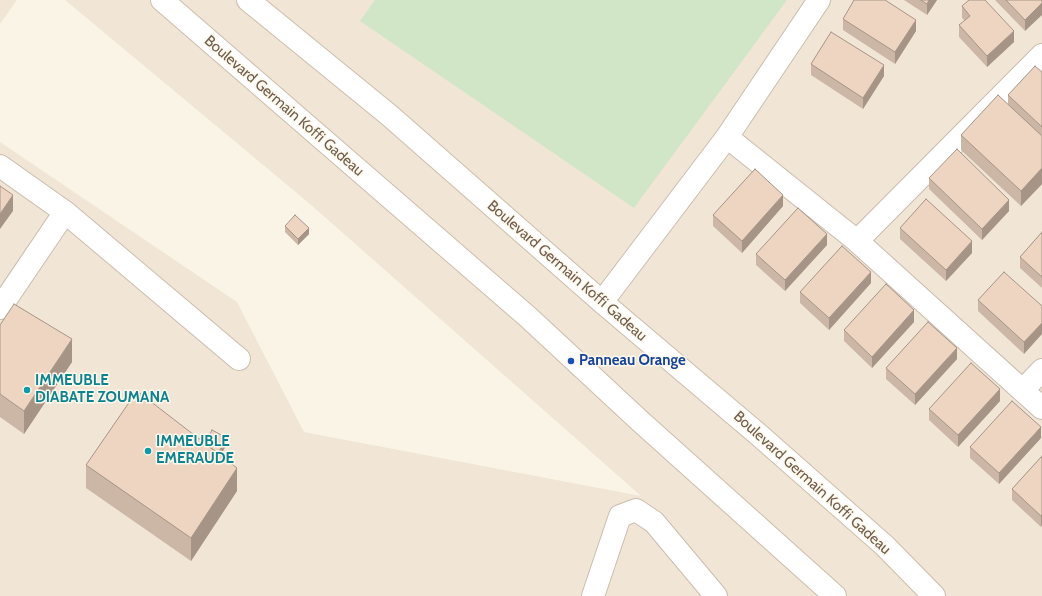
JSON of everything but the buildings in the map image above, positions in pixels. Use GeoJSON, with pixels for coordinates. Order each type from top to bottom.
{"type":"FeatureCollection","features":[{"type":"Feature","properties":{"kind":"main road","name":"Boulevard Germain Koffi Gadeau"},"geometry":{"type":"LineString","coordinates":[[162,0],[528,317],[640,421],[835,596]]}},
{"type":"Feature","properties":{"kind":"main road","name":"Boulevard Germain Koffi Gadeau"},"geometry":{"type":"LineString","coordinates":[[248,0],[389,115],[602,302],[777,451],[885,546],[934,596]]}},
{"type":"Feature","properties":{"kind":"main road"},"geometry":{"type":"LineString","coordinates":[[602,302],[727,137],[819,0]]}},
{"type":"Feature","properties":{"kind":"main road"},"geometry":{"type":"LineString","coordinates":[[857,242],[1042,55]]}},
{"type":"Feature","properties":{"kind":"main road"},"geometry":{"type":"LineString","coordinates":[[727,137],[857,242],[1042,408]]}},
{"type":"Feature","properties":{"kind":"main road"},"geometry":{"type":"LineString","coordinates":[[0,166],[65,212],[239,359]]}},
{"type":"Feature","properties":{"kind":"main road"},"geometry":{"type":"LineString","coordinates":[[0,308],[65,212]]}},
{"type":"Feature","properties":{"kind":"main road"},"geometry":{"type":"LineString","coordinates":[[1023,390],[1042,370]]}},
{"type":"Feature","properties":{"kind":"main road"},"geometry":{"type":"LineString","coordinates":[[593,596],[620,516],[636,510],[654,522],[716,596]]}},
{"type":"Feature","properties":{"kind":"shaded area"},"geometry":{"type":"Polygon","coordinates":[[[0,0],[17,0],[0,24],[0,0]]]}},
{"type":"Feature","properties":{"kind":"shaded area"},"geometry":{"type":"Polygon","coordinates":[[[65,0],[1042,0],[1042,596],[0,596],[0,142],[237,302],[304,432],[641,496],[310,204],[65,0]]]}},
{"type":"Feature","properties":{"kind":"green space"},"geometry":{"type":"Polygon","coordinates":[[[375,0],[787,0],[634,208],[360,21],[375,0]]]}},
{"type":"Feature","properties":{"kind":"place","name":"Panneau Orange"},"geometry":{"type":"Point","coordinates":[571,361]}},
{"type":"Feature","properties":{"kind":"place","name":"IMMEUBLE DIABATE ZOUMANA"},"geometry":{"type":"Point","coordinates":[27,390]}},
{"type":"Feature","properties":{"kind":"place","name":"IMMEUBLE EMERAUDE"},"geometry":{"type":"Point","coordinates":[148,451]}}]}
